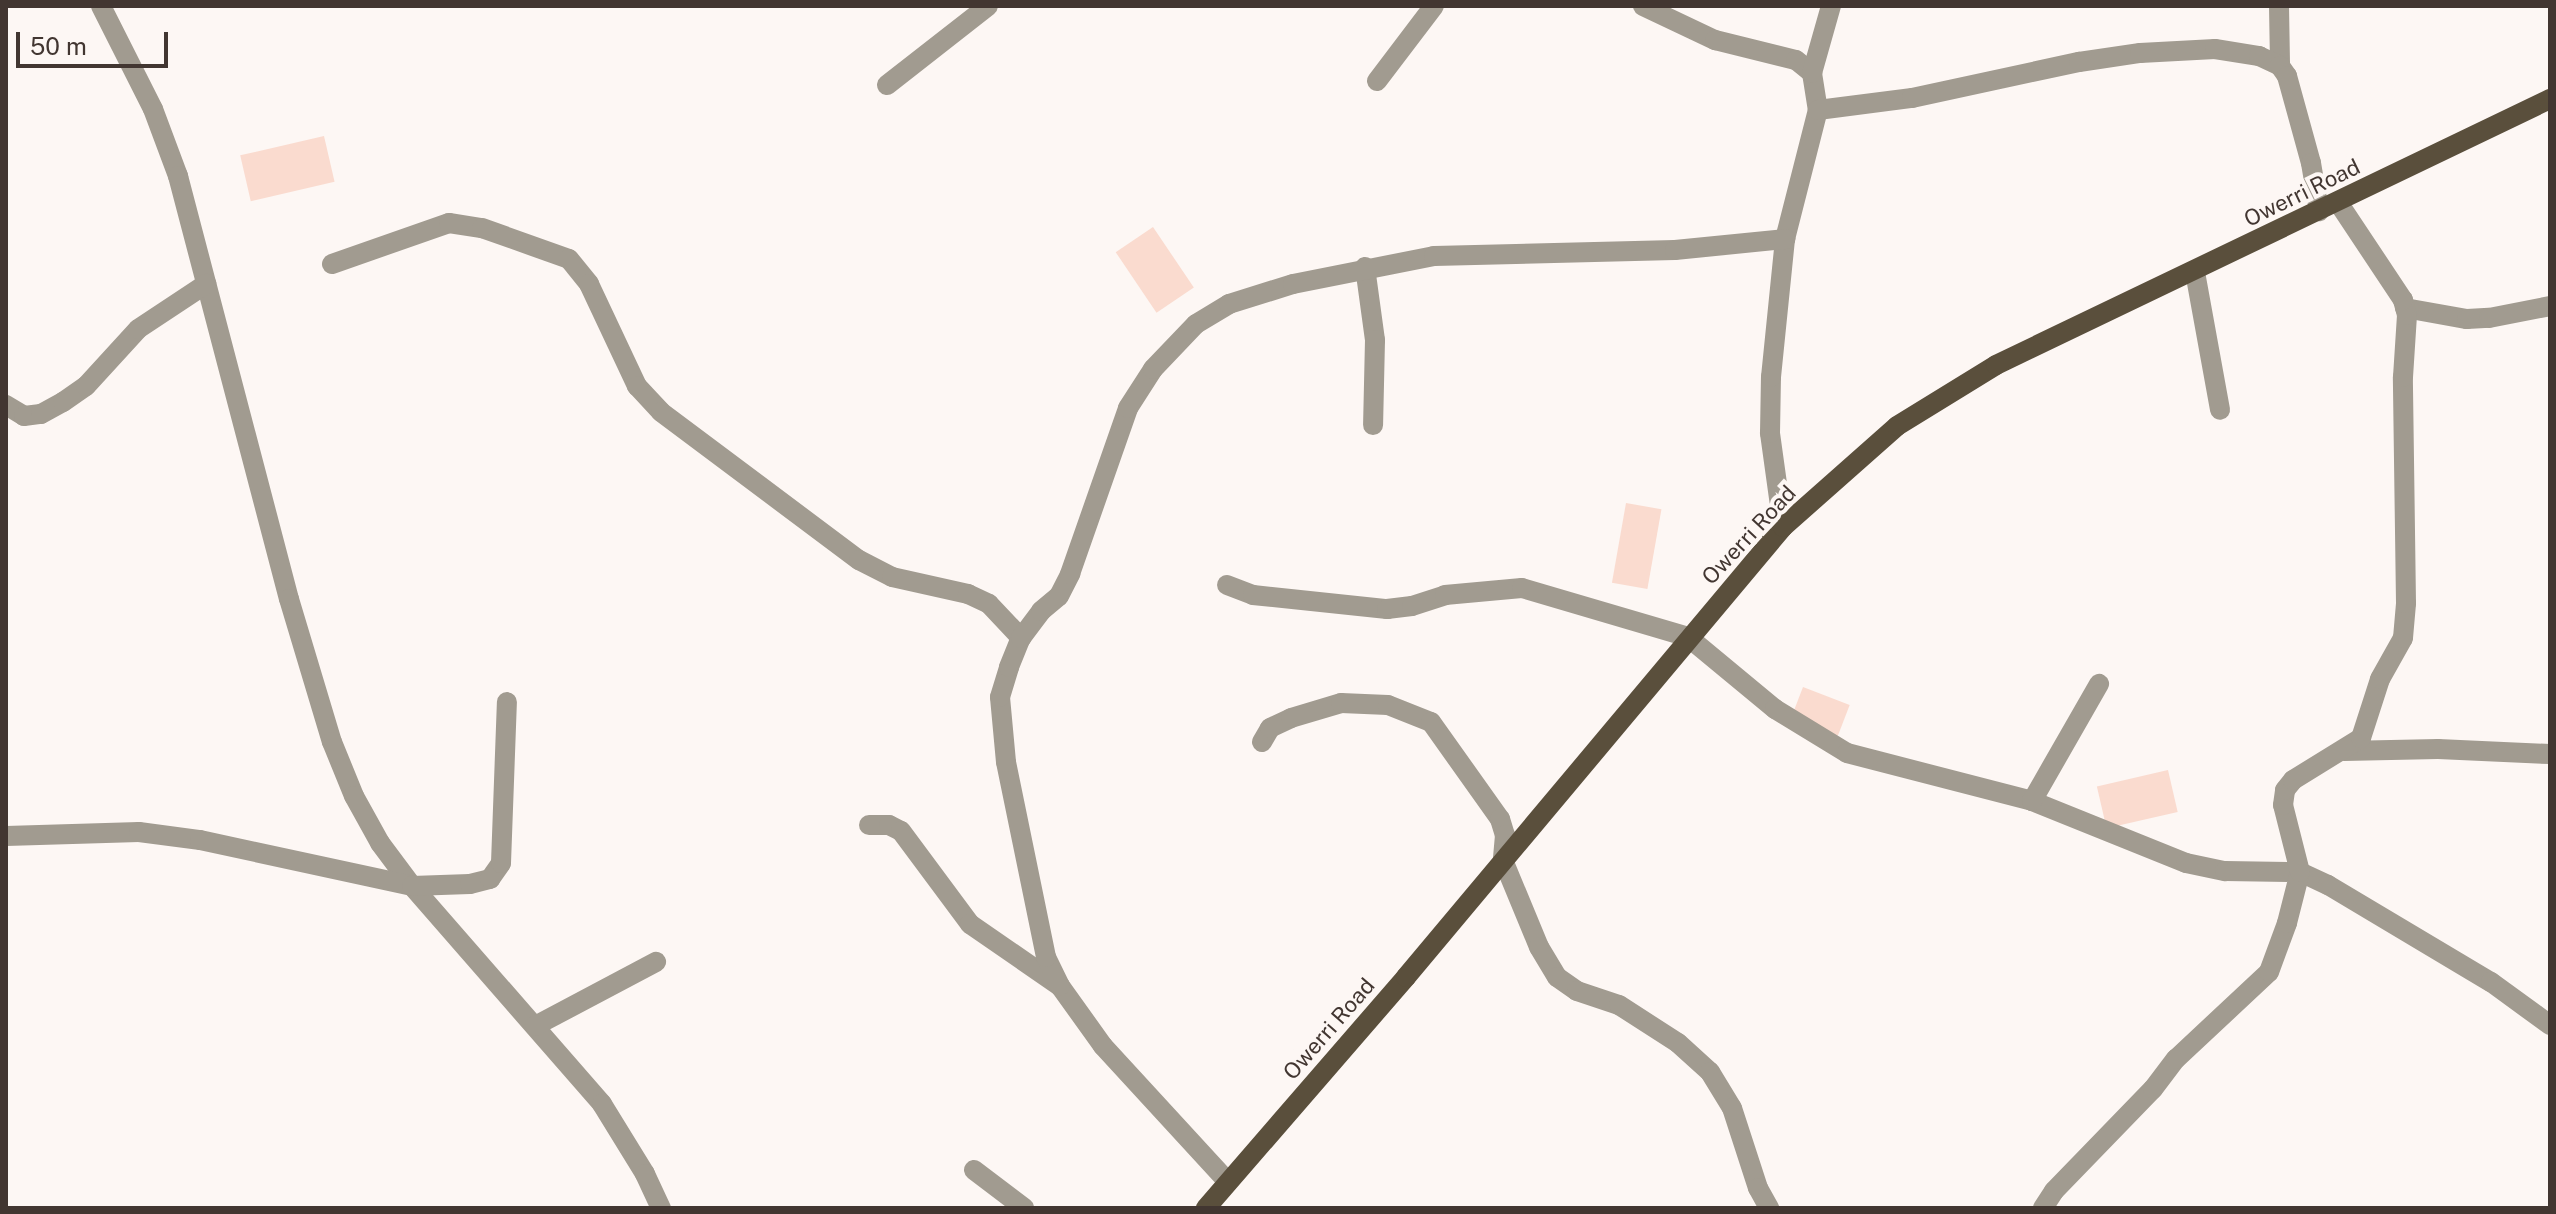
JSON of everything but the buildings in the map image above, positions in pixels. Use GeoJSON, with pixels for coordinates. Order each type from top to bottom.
{"type":"FeatureCollection","features":[{"type":"Feature","properties":{"kind":"main road","name":"Owerri Road"},"geometry":{"type":"LineString","coordinates":[[1207,1208],[1783,527],[1897,426],[1941,396],[1996,365],[2550,99]]}},
{"type":"Feature","properties":{"kind":"street"},"geometry":{"type":"LineString","coordinates":[[101,6],[153,109],[173,163],[289,599],[332,742],[354,796],[380,843],[412,886],[602,1104],[645,1174],[661,1208]]}},
{"type":"Feature","properties":{"kind":"street"},"geometry":{"type":"LineString","coordinates":[[887,85],[988,6]]}},
{"type":"Feature","properties":{"kind":"street"},"geometry":{"type":"LineString","coordinates":[[1377,81],[1434,6]]}},
{"type":"Feature","properties":{"kind":"street"},"geometry":{"type":"LineString","coordinates":[[1643,6],[1715,40],[1796,60],[1812,73]]}},
{"type":"Feature","properties":{"kind":"street"},"geometry":{"type":"LineString","coordinates":[[1783,527],[1770,433],[1771,377],[1785,239],[1818,110],[1812,73],[1831,6]]}},
{"type":"Feature","properties":{"kind":"street"},"geometry":{"type":"LineString","coordinates":[[2043,1208],[2054,1191],[2153,1089],[2176,1059],[2269,972],[2287,923],[2300,872],[2283,805],[2285,790],[2293,780],[2361,738],[2380,679],[2403,638],[2406,603],[2405,308],[2329,207],[2297,104],[2280,66],[2279,6]]}},
{"type":"Feature","properties":{"kind":"street"},"geometry":{"type":"LineString","coordinates":[[1818,110],[1912,98],[2079,62],[2140,53],[2215,49],[2259,56],[2280,66]]}},
{"type":"Feature","properties":{"kind":"street"},"geometry":{"type":"LineString","coordinates":[[332,264],[449,223],[482,228],[569,259],[589,284],[637,386],[661,412],[859,560],[892,577],[968,594],[989,604],[1021,638]]}},
{"type":"Feature","properties":{"kind":"street"},"geometry":{"type":"LineString","coordinates":[[1228,1182],[1103,1046],[1060,986],[1046,957],[1006,762],[1000,697],[1021,638],[1064,585],[1128,408],[1171,348],[1196,324],[1229,304],[1365,267],[1434,256],[1675,250],[1785,239]]}},
{"type":"Feature","properties":{"kind":"street"},"geometry":{"type":"LineString","coordinates":[[1365,267],[1375,340],[1373,425]]}},
{"type":"Feature","properties":{"kind":"street"},"geometry":{"type":"LineString","coordinates":[[2195,272],[2220,410]]}},
{"type":"Feature","properties":{"kind":"street"},"geometry":{"type":"LineString","coordinates":[[6,405],[24,416],[41,414],[63,402],[86,386],[138,329],[206,284]]}},
{"type":"Feature","properties":{"kind":"street"},"geometry":{"type":"LineString","coordinates":[[2405,308],[2467,319],[2489,318],[2550,306]]}},
{"type":"Feature","properties":{"kind":"street"},"geometry":{"type":"LineString","coordinates":[[1227,585],[1253,595],[1387,609],[1412,606],[1445,595],[1522,588],[1688,637],[1775,709],[1847,753],[2032,801],[2186,863],[2225,871],[2300,872],[2328,885],[2491,982],[2550,1025]]}},
{"type":"Feature","properties":{"kind":"street"},"geometry":{"type":"LineString","coordinates":[[2032,801],[2099,684]]}},
{"type":"Feature","properties":{"kind":"street"},"geometry":{"type":"LineString","coordinates":[[6,836],[139,832],[200,840],[412,886],[470,884],[490,879],[501,863],[507,702]]}},
{"type":"Feature","properties":{"kind":"street"},"geometry":{"type":"LineString","coordinates":[[1262,742],[1270,728],[1291,718],[1341,703],[1388,705],[1431,722],[1500,819],[1505,835],[1503,860],[1539,947],[1557,977],[1577,991],[1619,1005],[1678,1043],[1710,1072],[1732,1108],[1758,1188],[1769,1208]]}},
{"type":"Feature","properties":{"kind":"street"},"geometry":{"type":"LineString","coordinates":[[2344,751],[2454,750],[2550,754]]}},
{"type":"Feature","properties":{"kind":"street"},"geometry":{"type":"LineString","coordinates":[[869,825],[889,825],[901,831],[970,924],[1060,986]]}},
{"type":"Feature","properties":{"kind":"street"},"geometry":{"type":"LineString","coordinates":[[535,1026],[656,962]]}},
{"type":"Feature","properties":{"kind":"street"},"geometry":{"type":"LineString","coordinates":[[974,1170],[1024,1208]]}}]}
